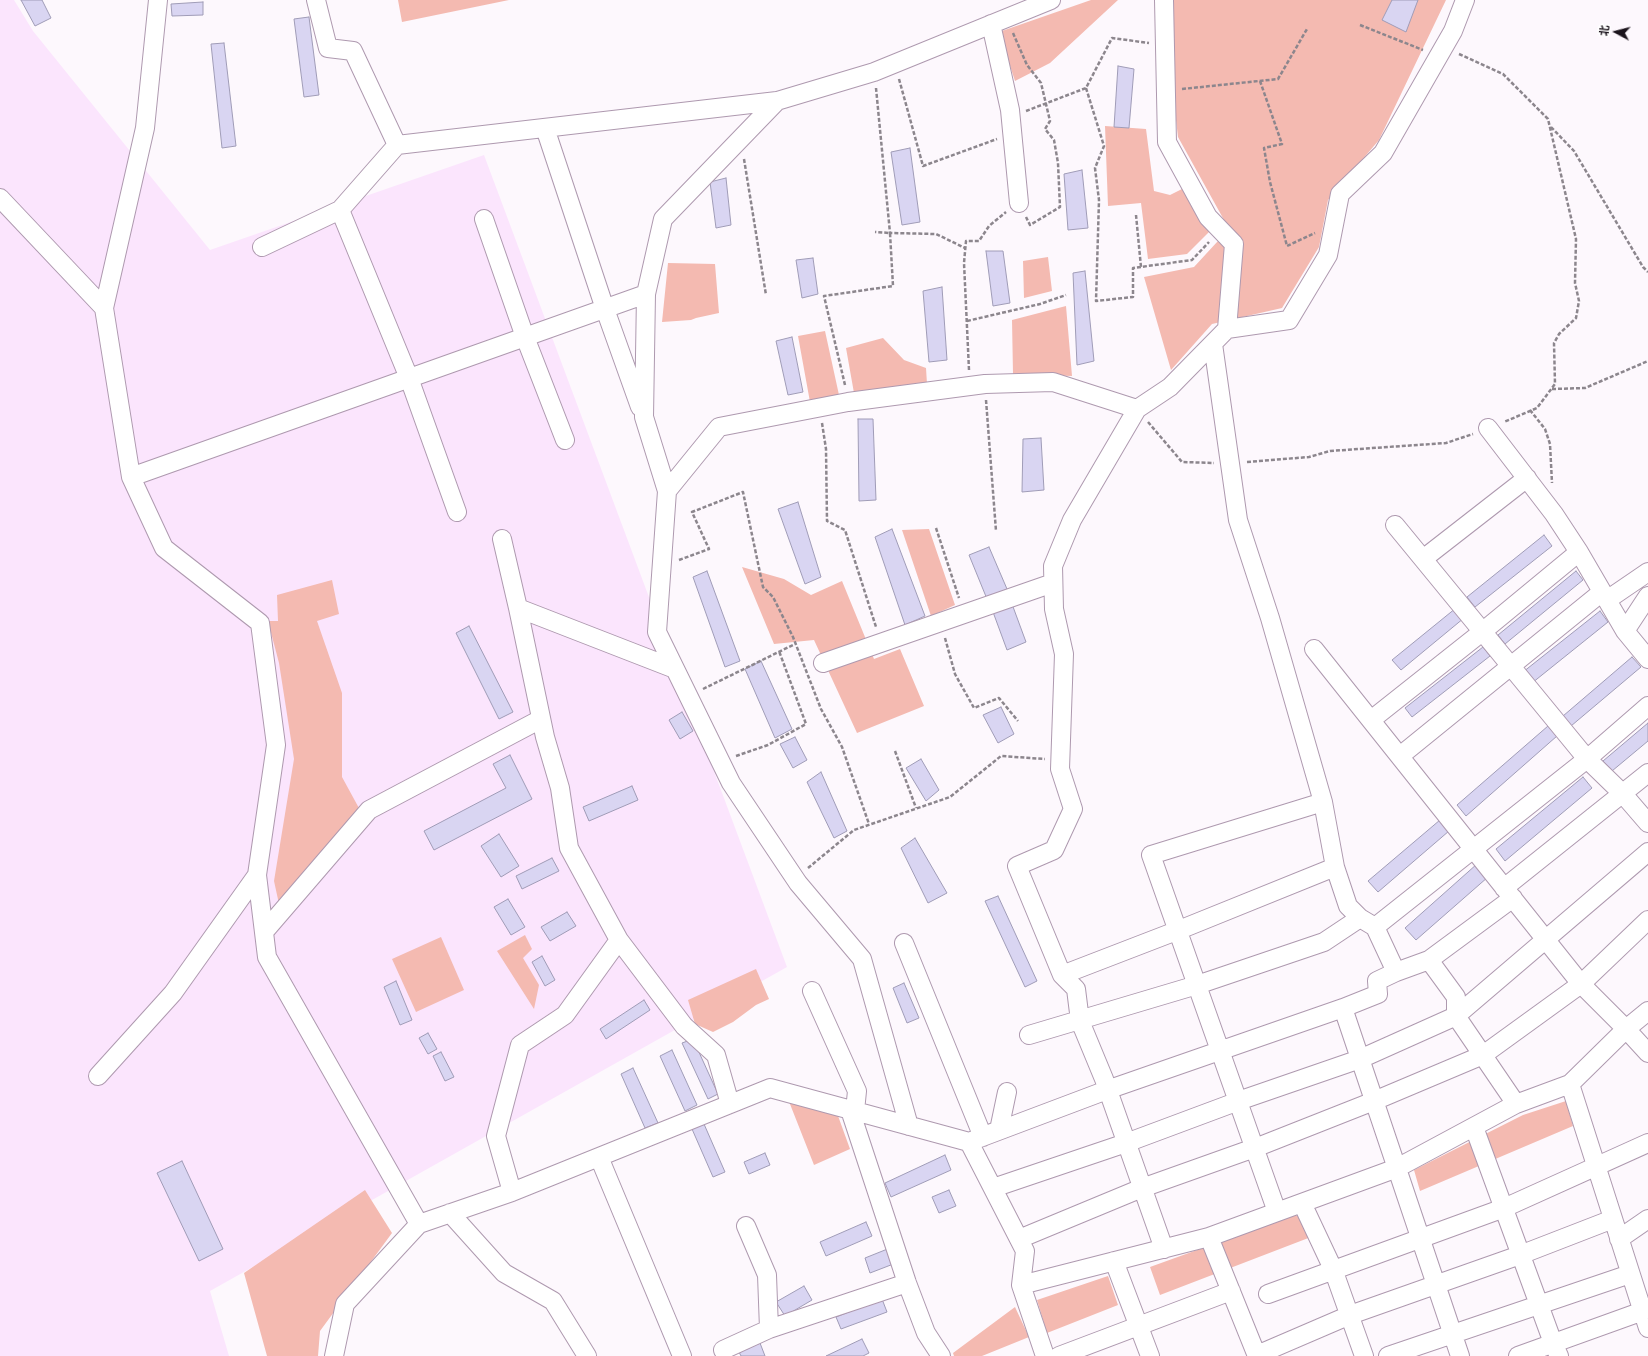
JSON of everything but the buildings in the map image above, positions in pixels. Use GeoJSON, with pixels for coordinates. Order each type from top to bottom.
{"type":"FeatureCollection","features":[{"type":"Feature","properties":{"kind":"street"},"geometry":{"type":"LineString","coordinates":[[158,0],[145,128],[104,308],[131,477],[164,548],[260,623],[276,745],[257,875],[267,957],[419,1224]]}},
{"type":"Feature","properties":{"kind":"street"},"geometry":{"type":"LineString","coordinates":[[316,0],[328,48],[353,51],[397,145]]}},
{"type":"Feature","properties":{"kind":"street"},"geometry":{"type":"LineString","coordinates":[[262,247],[340,210],[397,145],[777,101],[874,72],[991,24],[1026,5],[1051,0]]}},
{"type":"Feature","properties":{"kind":"street"},"geometry":{"type":"LineString","coordinates":[[1164,0],[1167,142],[1208,217],[1234,244],[1227,329],[1170,386],[1138,409],[1072,520],[1053,566],[1054,609],[1064,654],[1060,769],[1073,808],[1054,850],[1017,866],[1062,975],[1076,989],[1080,1021],[1108,1090],[1164,1249]]}},
{"type":"Feature","properties":{"kind":"street"},"geometry":{"type":"LineString","coordinates":[[1227,329],[1289,320],[1328,256],[1340,194],[1383,153],[1453,31],[1466,0]]}},
{"type":"Feature","properties":{"kind":"street"},"geometry":{"type":"LineString","coordinates":[[991,24],[1012,125],[1018,203]]}},
{"type":"Feature","properties":{"kind":"street"},"geometry":{"type":"LineString","coordinates":[[644,418],[646,294],[663,219],[741,140],[777,101]]}},
{"type":"Feature","properties":{"kind":"street"},"geometry":{"type":"LineString","coordinates":[[545,128],[605,308],[644,418],[667,491],[657,632],[731,783],[795,879],[862,959],[909,1126]]}},
{"type":"Feature","properties":{"kind":"street"},"geometry":{"type":"LineString","coordinates":[[0,198],[104,308]]}},
{"type":"Feature","properties":{"kind":"street"},"geometry":{"type":"LineString","coordinates":[[340,210],[409,378],[457,512]]}},
{"type":"Feature","properties":{"kind":"street"},"geometry":{"type":"LineString","coordinates":[[484,219],[525,337],[565,440]]}},
{"type":"Feature","properties":{"kind":"street"},"geometry":{"type":"LineString","coordinates":[[131,477],[646,294]]}},
{"type":"Feature","properties":{"kind":"street"},"geometry":{"type":"LineString","coordinates":[[1213,344],[1238,520],[1270,618],[1324,802],[1335,867],[1348,906],[1360,918],[1375,927],[1396,972]]}},
{"type":"Feature","properties":{"kind":"street"},"geometry":{"type":"LineString","coordinates":[[667,491],[719,427],[848,402],[985,384],[1053,382],[1138,409]]}},
{"type":"Feature","properties":{"kind":"street"},"geometry":{"type":"LineString","coordinates":[[1488,428],[1554,514],[1579,552],[1625,631],[1648,659]]}},
{"type":"Feature","properties":{"kind":"street"},"geometry":{"type":"LineString","coordinates":[[1422,559],[1527,478]]}},
{"type":"Feature","properties":{"kind":"street"},"geometry":{"type":"LineString","coordinates":[[1395,525],[1587,759],[1623,794],[1648,823]]}},
{"type":"Feature","properties":{"kind":"street"},"geometry":{"type":"LineString","coordinates":[[502,539],[541,719],[560,788],[569,848],[619,940],[684,1026],[716,1055],[730,1104]]}},
{"type":"Feature","properties":{"kind":"street"},"geometry":{"type":"LineString","coordinates":[[1371,720],[1482,632],[1579,552]]}},
{"type":"Feature","properties":{"kind":"street"},"geometry":{"type":"LineString","coordinates":[[1400,756],[1510,666],[1605,596],[1648,572]]}},
{"type":"Feature","properties":{"kind":"street"},"geometry":{"type":"LineString","coordinates":[[823,663],[1053,583]]}},
{"type":"Feature","properties":{"kind":"street"},"geometry":{"type":"LineString","coordinates":[[1625,631],[1648,596]]}},
{"type":"Feature","properties":{"kind":"street"},"geometry":{"type":"LineString","coordinates":[[518,608],[675,669]]}},
{"type":"Feature","properties":{"kind":"street"},"geometry":{"type":"LineString","coordinates":[[1314,649],[1581,984],[1648,1053]]}},
{"type":"Feature","properties":{"kind":"street"},"geometry":{"type":"LineString","coordinates":[[1375,927],[1587,759],[1648,706]]}},
{"type":"Feature","properties":{"kind":"street"},"geometry":{"type":"LineString","coordinates":[[264,932],[369,810],[541,719]]}},
{"type":"Feature","properties":{"kind":"street"},"geometry":{"type":"LineString","coordinates":[[334,1356],[345,1304],[419,1224],[512,1192],[770,1088],[909,1126],[976,1139],[1108,1090],[1343,1008],[1378,994],[1377,981],[1396,972],[1429,960],[1648,773]]}},
{"type":"Feature","properties":{"kind":"street"},"geometry":{"type":"LineString","coordinates":[[1278,1212],[1151,855],[1324,802]]}},
{"type":"Feature","properties":{"kind":"street"},"geometry":{"type":"LineString","coordinates":[[993,1188],[1126,1143],[1360,1059],[1456,1016],[1648,852]]}},
{"type":"Feature","properties":{"kind":"street"},"geometry":{"type":"LineString","coordinates":[[1062,975],[1335,867]]}},
{"type":"Feature","properties":{"kind":"street"},"geometry":{"type":"LineString","coordinates":[[98,1076],[173,993],[257,875]]}},
{"type":"Feature","properties":{"kind":"street"},"geometry":{"type":"LineString","coordinates":[[1029,1035],[1198,985],[1324,942],[1360,918]]}},
{"type":"Feature","properties":{"kind":"street"},"geometry":{"type":"LineString","coordinates":[[1019,1239],[1142,1188],[1255,1147],[1374,1101],[1483,1055],[1581,984],[1648,920]]}},
{"type":"Feature","properties":{"kind":"street"},"geometry":{"type":"LineString","coordinates":[[512,1192],[496,1136],[520,1045],[565,1015],[619,940]]}},
{"type":"Feature","properties":{"kind":"street"},"geometry":{"type":"LineString","coordinates":[[904,944],[993,1188],[1025,1251],[1021,1285],[1045,1356]]}},
{"type":"Feature","properties":{"kind":"street"},"geometry":{"type":"LineString","coordinates":[[1429,960],[1456,997],[1456,1016],[1516,1104]]}},
{"type":"Feature","properties":{"kind":"street"},"geometry":{"type":"LineString","coordinates":[[812,991],[857,1091],[852,1110],[907,1283],[926,1332],[940,1356]]}},
{"type":"Feature","properties":{"kind":"street"},"geometry":{"type":"LineString","coordinates":[[1343,1008],[1460,1356]]}},
{"type":"Feature","properties":{"kind":"street"},"geometry":{"type":"LineString","coordinates":[[1021,1285],[1209,1237],[1397,1168],[1516,1104],[1570,1084],[1626,1029],[1648,1011]]}},
{"type":"Feature","properties":{"kind":"street"},"geometry":{"type":"LineString","coordinates":[[1570,1084],[1630,1274],[1645,1309],[1648,1328]]}},
{"type":"Feature","properties":{"kind":"street"},"geometry":{"type":"LineString","coordinates":[[976,1139],[999,1130],[1007,1092]]}},
{"type":"Feature","properties":{"kind":"street"},"geometry":{"type":"LineString","coordinates":[[1474,1127],[1556,1350]]}},
{"type":"Feature","properties":{"kind":"street"},"geometry":{"type":"LineString","coordinates":[[1268,1294],[1333,1269],[1504,1208],[1648,1142]]}},
{"type":"Feature","properties":{"kind":"street"},"geometry":{"type":"LineString","coordinates":[[599,1157],[682,1356]]}},
{"type":"Feature","properties":{"kind":"street"},"geometry":{"type":"LineString","coordinates":[[1302,1203],[1333,1269],[1364,1356]]}},
{"type":"Feature","properties":{"kind":"street"},"geometry":{"type":"LineString","coordinates":[[450,1213],[504,1273],[553,1301],[587,1356]]}},
{"type":"Feature","properties":{"kind":"street"},"geometry":{"type":"LineString","coordinates":[[1209,1237],[1257,1355],[1350,1315],[1520,1255],[1613,1219]]}},
{"type":"Feature","properties":{"kind":"street"},"geometry":{"type":"LineString","coordinates":[[1619,1239],[1648,1219]]}},
{"type":"Feature","properties":{"kind":"street"},"geometry":{"type":"LineString","coordinates":[[746,1226],[767,1275],[769,1329]]}},
{"type":"Feature","properties":{"kind":"street"},"geometry":{"type":"LineString","coordinates":[[1114,1261],[1150,1356]]}},
{"type":"Feature","properties":{"kind":"street"},"geometry":{"type":"LineString","coordinates":[[1388,1356],[1630,1274]]}},
{"type":"Feature","properties":{"kind":"street"},"geometry":{"type":"LineString","coordinates":[[720,1354],[769,1329],[907,1283]]}},
{"type":"Feature","properties":{"kind":"street"},"geometry":{"type":"LineString","coordinates":[[1059,1356],[1231,1291]]}},
{"type":"Feature","properties":{"kind":"street"},"geometry":{"type":"LineString","coordinates":[[1518,1356],[1556,1350],[1645,1309]]}},
{"type":"Feature","properties":{"kind":"path"},"geometry":{"type":"LineString","coordinates":[[1138,409],[1182,462],[1230,463],[1309,457],[1330,451],[1446,443],[1537,408],[1555,384],[1554,343],[1559,334],[1576,318],[1579,302],[1575,283],[1576,239],[1548,119],[1503,74],[1360,24]]}},
{"type":"Feature","properties":{"kind":"path"},"geometry":{"type":"LineString","coordinates":[[1166,91],[1278,79],[1307,29]]}},
{"type":"Feature","properties":{"kind":"path"},"geometry":{"type":"LineString","coordinates":[[895,64],[923,166],[1012,125],[1086,88],[1112,38],[1164,45]]}},
{"type":"Feature","properties":{"kind":"path"},"geometry":{"type":"LineString","coordinates":[[848,402],[824,296],[893,286],[890,233],[874,72]]}},
{"type":"Feature","properties":{"kind":"path"},"geometry":{"type":"LineString","coordinates":[[1260,81],[1282,144],[1264,148],[1270,182],[1287,246],[1334,224]]}},
{"type":"Feature","properties":{"kind":"path"},"geometry":{"type":"LineString","coordinates":[[1086,88],[1104,146],[1096,168],[1099,200],[1096,301],[1134,297],[1133,268],[1192,260],[1220,230]]}},
{"type":"Feature","properties":{"kind":"path"},"geometry":{"type":"LineString","coordinates":[[1550,127],[1574,151],[1643,267],[1648,272]]}},
{"type":"Feature","properties":{"kind":"path"},"geometry":{"type":"LineString","coordinates":[[741,140],[766,294]]}},
{"type":"Feature","properties":{"kind":"path"},"geometry":{"type":"LineString","coordinates":[[1136,215],[1141,267]]}},
{"type":"Feature","properties":{"kind":"path"},"geometry":{"type":"LineString","coordinates":[[875,232],[936,234],[965,248]]}},
{"type":"Feature","properties":{"kind":"path"},"geometry":{"type":"LineString","coordinates":[[967,322],[1040,304],[1066,295]]}},
{"type":"Feature","properties":{"kind":"path"},"geometry":{"type":"LineString","coordinates":[[1551,389],[1585,388],[1648,361]]}},
{"type":"Feature","properties":{"kind":"path"},"geometry":{"type":"LineString","coordinates":[[985,384],[996,532]]}},
{"type":"Feature","properties":{"kind":"path"},"geometry":{"type":"LineString","coordinates":[[820,407],[826,448],[827,521],[845,530],[880,643]]}},
{"type":"Feature","properties":{"kind":"path"},"geometry":{"type":"LineString","coordinates":[[1530,410],[1545,428],[1550,444],[1554,514]]}},
{"type":"Feature","properties":{"kind":"path"},"geometry":{"type":"LineString","coordinates":[[661,567],[709,549],[692,512],[743,492],[763,587],[773,597],[796,644],[821,709],[842,747],[869,824]]}},
{"type":"Feature","properties":{"kind":"path"},"geometry":{"type":"LineString","coordinates":[[936,528],[964,614]]}},
{"type":"Feature","properties":{"kind":"path"},"geometry":{"type":"LineString","coordinates":[[941,622],[955,674],[974,708],[999,698],[1018,721]]}},
{"type":"Feature","properties":{"kind":"path"},"geometry":{"type":"LineString","coordinates":[[688,696],[796,644]]}},
{"type":"Feature","properties":{"kind":"path"},"geometry":{"type":"LineString","coordinates":[[721,762],[768,745],[806,724],[779,651]]}},
{"type":"Feature","properties":{"kind":"path"},"geometry":{"type":"LineString","coordinates":[[896,751],[916,808]]}},
{"type":"Feature","properties":{"kind":"path"},"geometry":{"type":"LineString","coordinates":[[795,879],[854,830],[950,796],[1001,756],[1061,760]]}},
{"type":"Feature","properties":{"kind":"shaded area"},"geometry":{"type":"Polygon","coordinates":[[[0,0],[14,0],[33,31],[210,250],[484,155],[787,967],[210,1291],[229,1356],[0,1356],[0,0]]]}},
{"type":"Feature","properties":{"kind":"shaded area"},"geometry":{"type":"Polygon","coordinates":[[[398,0],[509,0],[402,22],[398,0]]]}},
{"type":"Feature","properties":{"kind":"shaded area"},"geometry":{"type":"Polygon","coordinates":[[[1091,0],[1118,0],[1050,63],[1015,81],[999,32],[1091,0]]]}},
{"type":"Feature","properties":{"kind":"shaded area"},"geometry":{"type":"Polygon","coordinates":[[[1162,0],[1446,0],[1379,140],[1328,200],[1319,247],[1282,308],[1212,324],[1171,370],[1144,277],[1194,267],[1229,229],[1178,137],[1162,0]]]}},
{"type":"Feature","properties":{"kind":"shaded area"},"geometry":{"type":"Polygon","coordinates":[[[1105,126],[1146,129],[1154,191],[1170,195],[1184,188],[1211,230],[1187,254],[1148,259],[1141,203],[1108,206],[1105,126]]]}},
{"type":"Feature","properties":{"kind":"shaded area"},"geometry":{"type":"Polygon","coordinates":[[[1048,257],[1052,291],[1024,298],[1023,261],[1048,257]]]}},
{"type":"Feature","properties":{"kind":"shaded area"},"geometry":{"type":"Polygon","coordinates":[[[668,263],[715,264],[719,313],[691,320],[662,322],[668,263]]]}},
{"type":"Feature","properties":{"kind":"shaded area"},"geometry":{"type":"Polygon","coordinates":[[[1066,306],[1072,376],[1013,374],[1012,320],[1066,306]]]}},
{"type":"Feature","properties":{"kind":"shaded area"},"geometry":{"type":"Polygon","coordinates":[[[825,331],[839,395],[810,402],[798,336],[825,331]]]}},
{"type":"Feature","properties":{"kind":"shaded area"},"geometry":{"type":"Polygon","coordinates":[[[883,338],[904,360],[926,368],[927,384],[854,393],[846,348],[883,338]]]}},
{"type":"Feature","properties":{"kind":"shaded area"},"geometry":{"type":"Polygon","coordinates":[[[929,529],[955,605],[931,616],[902,530],[929,529]]]}},
{"type":"Feature","properties":{"kind":"shaded area"},"geometry":{"type":"Polygon","coordinates":[[[742,567],[784,579],[811,595],[842,581],[874,659],[900,649],[924,706],[857,733],[814,640],[774,644],[742,567]]]}},
{"type":"Feature","properties":{"kind":"shaded area"},"geometry":{"type":"Polygon","coordinates":[[[332,580],[339,614],[317,621],[342,693],[342,777],[360,810],[279,904],[274,881],[294,759],[279,663],[268,621],[278,621],[277,595],[332,580]]]}},
{"type":"Feature","properties":{"kind":"shaded area"},"geometry":{"type":"Polygon","coordinates":[[[525,935],[532,949],[523,958],[539,985],[534,1009],[497,951],[525,935]]]}},
{"type":"Feature","properties":{"kind":"shaded area"},"geometry":{"type":"Polygon","coordinates":[[[441,937],[464,990],[416,1012],[392,959],[441,937]]]}},
{"type":"Feature","properties":{"kind":"shaded area"},"geometry":{"type":"Polygon","coordinates":[[[756,969],[769,999],[756,1005],[733,1022],[713,1032],[695,1024],[688,1000],[756,969]]]}},
{"type":"Feature","properties":{"kind":"shaded area"},"geometry":{"type":"Polygon","coordinates":[[[788,1099],[837,1113],[850,1149],[814,1165],[788,1099]]]}},
{"type":"Feature","properties":{"kind":"shaded area"},"geometry":{"type":"Polygon","coordinates":[[[1566,1101],[1573,1126],[1420,1191],[1414,1170],[1523,1115],[1566,1101]]]}},
{"type":"Feature","properties":{"kind":"shaded area"},"geometry":{"type":"Polygon","coordinates":[[[365,1190],[392,1233],[320,1331],[318,1356],[267,1356],[244,1273],[365,1190]]]}},
{"type":"Feature","properties":{"kind":"shaded area"},"geometry":{"type":"Polygon","coordinates":[[[1294,1215],[1304,1218],[1311,1237],[1160,1295],[1150,1267],[1294,1215]]]}},
{"type":"Feature","properties":{"kind":"shaded area"},"geometry":{"type":"Polygon","coordinates":[[[1108,1276],[1118,1305],[1047,1333],[1037,1300],[1108,1276]]]}},
{"type":"Feature","properties":{"kind":"shaded area"},"geometry":{"type":"Polygon","coordinates":[[[1015,1307],[1029,1337],[982,1356],[954,1356],[953,1353],[1015,1307]]]}}]}
